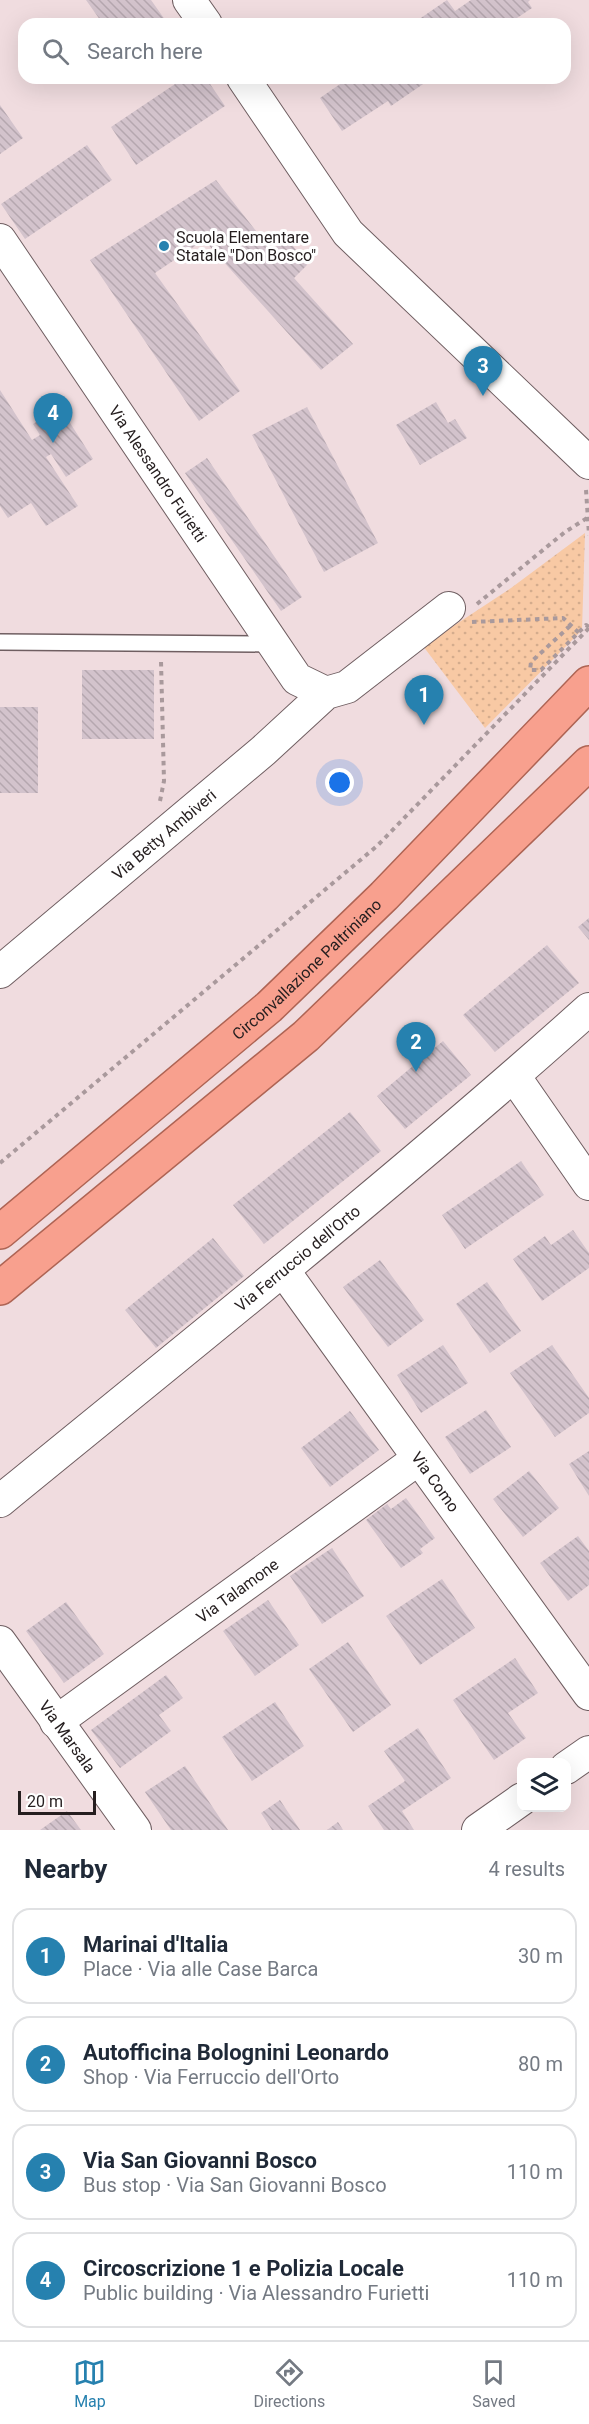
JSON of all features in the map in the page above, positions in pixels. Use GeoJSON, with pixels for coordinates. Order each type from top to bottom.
{"type":"FeatureCollection","features":[{"type":"Feature","properties":{"kind":"highway","name":"Circonvallazione Paltriniano"},"geometry":{"type":"LineString","coordinates":[[0,1232],[269,1007],[384,896],[589,683]]}},
{"type":"Feature","properties":{"kind":"highway"},"geometry":{"type":"LineString","coordinates":[[0,1288],[306,1036],[589,763]]}},
{"type":"Feature","properties":{"kind":"highway"},"geometry":{"type":"LineString","coordinates":[[0,1206],[176,1060],[217,1051]]}},
{"type":"Feature","properties":{"kind":"street"},"geometry":{"type":"LineString","coordinates":[[189,0],[202,18]]}},
{"type":"Feature","properties":{"kind":"street"},"geometry":{"type":"LineString","coordinates":[[247,84],[348,232],[585,472]]}},
{"type":"Feature","properties":{"kind":"street","name":"Via Alessandro Furietti"},"geometry":{"type":"LineString","coordinates":[[0,240],[297,679],[326,693]]}},
{"type":"Feature","properties":{"kind":"street"},"geometry":{"type":"LineString","coordinates":[[326,693],[347,687],[462,612]]}},
{"type":"Feature","properties":{"kind":"street","name":"Via Betty Ambiveri"},"geometry":{"type":"LineString","coordinates":[[0,972],[263,751],[326,693]]}},
{"type":"Feature","properties":{"kind":"street","name":"Via Ferruccio dell'Orto"},"geometry":{"type":"LineString","coordinates":[[0,1501],[283,1270],[514,1076],[589,1009]]}},
{"type":"Feature","properties":{"kind":"street"},"geometry":{"type":"LineString","coordinates":[[514,1076],[589,1184]]}},
{"type":"Feature","properties":{"kind":"street","name":"Via Como"},"geometry":{"type":"LineString","coordinates":[[283,1270],[589,1694]]}},
{"type":"Feature","properties":{"kind":"street","name":"Via Talamone"},"geometry":{"type":"LineString","coordinates":[[56,1722],[418,1459]]}},
{"type":"Feature","properties":{"kind":"street","name":"Via Marsala"},"geometry":{"type":"LineString","coordinates":[[0,1642],[135,1830]]}},
{"type":"Feature","properties":{"kind":"street"},"geometry":{"type":"LineString","coordinates":[[571,1765],[589,1752]]}},
{"type":"Feature","properties":{"kind":"street"},"geometry":{"type":"LineString","coordinates":[[478,1830],[517,1803]]}},
{"type":"Feature","properties":{"kind":"lane"},"geometry":{"type":"LineString","coordinates":[[0,642],[273,644]]}},
{"type":"Feature","properties":{"kind":"path"},"geometry":{"type":"LineString","coordinates":[[585,472],[589,535]]}},
{"type":"Feature","properties":{"kind":"path"},"geometry":{"type":"LineString","coordinates":[[462,612],[565,532],[587,518]]}},
{"type":"Feature","properties":{"kind":"path"},"geometry":{"type":"LineString","coordinates":[[462,612],[563,618],[581,636]]}},
{"type":"Feature","properties":{"kind":"path"},"geometry":{"type":"LineString","coordinates":[[570,626],[531,662],[530,670],[541,670],[588,627]]}},
{"type":"Feature","properties":{"kind":"path"},"geometry":{"type":"LineString","coordinates":[[0,1163],[377,846],[588,627]]}},
{"type":"Feature","properties":{"kind":"path"},"geometry":{"type":"LineString","coordinates":[[160,643],[164,781],[160,802]]}},
{"type":"Feature","properties":{"kind":"shaded area"},"geometry":{"type":"Polygon","coordinates":[[[585,533],[582,630],[485,728],[423,646],[511,588],[585,533]]]}},
{"type":"Feature","properties":{"kind":"building"},"geometry":{"type":"Polygon","coordinates":[[[86,0],[151,0],[164,18],[99,18],[86,0]]]}},
{"type":"Feature","properties":{"kind":"building"},"geometry":{"type":"Polygon","coordinates":[[[447,0],[455,11],[471,0],[530,0],[528,2],[532,8],[517,18],[421,18],[447,0]]]}},
{"type":"Feature","properties":{"kind":"building"},"geometry":{"type":"Polygon","coordinates":[[[175,84],[210,84],[225,106],[136,165],[111,127],[175,84]]]}},
{"type":"Feature","properties":{"kind":"building"},"geometry":{"type":"Polygon","coordinates":[[[340,84],[423,84],[391,106],[388,101],[342,131],[320,98],[340,84]]]}},
{"type":"Feature","properties":{"kind":"building"},"geometry":{"type":"Polygon","coordinates":[[[0,105],[23,138],[0,154],[0,105]]]}},
{"type":"Feature","properties":{"kind":"building"},"geometry":{"type":"Polygon","coordinates":[[[87,145],[112,180],[25,239],[1,204],[87,145]]]}},
{"type":"Feature","properties":{"kind":"building"},"geometry":{"type":"Polygon","coordinates":[[[216,180],[271,250],[288,239],[307,265],[294,278],[353,344],[321,370],[204,240],[155,273],[240,391],[199,421],[90,260],[216,180]]]}},
{"type":"Feature","properties":{"kind":"building"},"geometry":{"type":"Polygon","coordinates":[[[0,390],[32,440],[40,435],[33,424],[60,407],[93,459],[66,477],[51,454],[46,457],[78,506],[46,526],[31,503],[8,518],[0,506],[0,390]]]}},
{"type":"Feature","properties":{"kind":"building"},"geometry":{"type":"Polygon","coordinates":[[[436,402],[448,423],[455,419],[467,438],[420,465],[396,425],[436,402]]]}},
{"type":"Feature","properties":{"kind":"building"},"geometry":{"type":"Polygon","coordinates":[[[307,407],[378,543],[324,572],[252,435],[307,407]]]}},
{"type":"Feature","properties":{"kind":"building"},"geometry":{"type":"Polygon","coordinates":[[[207,458],[302,597],[281,611],[185,473],[207,458]]]}},
{"type":"Feature","properties":{"kind":"building"},"geometry":{"type":"Polygon","coordinates":[[[82,670],[154,670],[154,739],[82,739],[82,670]]]}},
{"type":"Feature","properties":{"kind":"building"},"geometry":{"type":"Polygon","coordinates":[[[0,707],[38,707],[38,793],[0,793],[0,707]]]}},
{"type":"Feature","properties":{"kind":"building"},"geometry":{"type":"Polygon","coordinates":[[[589,918],[589,940],[578,927],[589,918]]]}},
{"type":"Feature","properties":{"kind":"building"},"geometry":{"type":"Polygon","coordinates":[[[547,945],[579,983],[495,1052],[463,1015],[547,945]]]}},
{"type":"Feature","properties":{"kind":"building"},"geometry":{"type":"Polygon","coordinates":[[[443,1041],[471,1075],[405,1129],[377,1096],[443,1041]]]}},
{"type":"Feature","properties":{"kind":"building"},"geometry":{"type":"Polygon","coordinates":[[[350,1112],[381,1151],[264,1244],[233,1205],[350,1112]]]}},
{"type":"Feature","properties":{"kind":"building"},"geometry":{"type":"Polygon","coordinates":[[[521,1161],[544,1195],[465,1249],[442,1215],[521,1161]]]}},
{"type":"Feature","properties":{"kind":"building"},"geometry":{"type":"Polygon","coordinates":[[[573,1230],[589,1253],[589,1268],[542,1301],[513,1259],[545,1236],[551,1245],[573,1230]]]}},
{"type":"Feature","properties":{"kind":"building"},"geometry":{"type":"Polygon","coordinates":[[[213,1238],[244,1276],[156,1348],[125,1310],[213,1238]]]}},
{"type":"Feature","properties":{"kind":"building"},"geometry":{"type":"Polygon","coordinates":[[[380,1260],[424,1320],[388,1347],[343,1287],[380,1260]]]}},
{"type":"Feature","properties":{"kind":"building"},"geometry":{"type":"Polygon","coordinates":[[[487,1282],[521,1331],[490,1353],[456,1304],[487,1282]]]}},
{"type":"Feature","properties":{"kind":"building"},"geometry":{"type":"Polygon","coordinates":[[[443,1345],[468,1383],[421,1413],[397,1375],[443,1345]]]}},
{"type":"Feature","properties":{"kind":"building"},"geometry":{"type":"Polygon","coordinates":[[[552,1345],[589,1398],[589,1413],[555,1437],[510,1373],[552,1345]]]}},
{"type":"Feature","properties":{"kind":"building"},"geometry":{"type":"Polygon","coordinates":[[[486,1410],[511,1447],[470,1474],[445,1437],[486,1410]]]}},
{"type":"Feature","properties":{"kind":"building"},"geometry":{"type":"Polygon","coordinates":[[[350,1411],[379,1450],[330,1487],[301,1448],[350,1411]]]}},
{"type":"Feature","properties":{"kind":"building"},"geometry":{"type":"Polygon","coordinates":[[[589,1451],[589,1496],[569,1464],[589,1451]]]}},
{"type":"Feature","properties":{"kind":"building"},"geometry":{"type":"Polygon","coordinates":[[[529,1471],[559,1508],[523,1537],[493,1499],[529,1471]]]}},
{"type":"Feature","properties":{"kind":"building"},"geometry":{"type":"Polygon","coordinates":[[[406,1498],[435,1538],[420,1549],[423,1553],[401,1568],[366,1520],[387,1504],[391,1509],[406,1498]]]}},
{"type":"Feature","properties":{"kind":"building"},"geometry":{"type":"Polygon","coordinates":[[[578,1536],[589,1551],[589,1585],[568,1601],[540,1563],[578,1536]]]}},
{"type":"Feature","properties":{"kind":"building"},"geometry":{"type":"Polygon","coordinates":[[[332,1548],[364,1596],[322,1624],[290,1576],[332,1548]]]}},
{"type":"Feature","properties":{"kind":"building"},"geometry":{"type":"Polygon","coordinates":[[[442,1579],[475,1628],[420,1665],[386,1616],[442,1579]]]}},
{"type":"Feature","properties":{"kind":"building"},"geometry":{"type":"Polygon","coordinates":[[[268,1600],[299,1645],[255,1676],[223,1631],[268,1600]]]}},
{"type":"Feature","properties":{"kind":"building"},"geometry":{"type":"Polygon","coordinates":[[[66,1602],[104,1654],[64,1683],[26,1631],[66,1602]]]}},
{"type":"Feature","properties":{"kind":"building"},"geometry":{"type":"Polygon","coordinates":[[[348,1642],[391,1705],[353,1732],[309,1669],[348,1642]]]}},
{"type":"Feature","properties":{"kind":"building"},"geometry":{"type":"Polygon","coordinates":[[[515,1658],[538,1693],[508,1713],[526,1738],[494,1760],[453,1700],[515,1658]]]}},
{"type":"Feature","properties":{"kind":"building"},"geometry":{"type":"Polygon","coordinates":[[[166,1675],[183,1698],[159,1715],[171,1731],[120,1768],[91,1730],[166,1675]]]}},
{"type":"Feature","properties":{"kind":"building"},"geometry":{"type":"Polygon","coordinates":[[[275,1702],[304,1746],[252,1781],[222,1737],[275,1702]]]}},
{"type":"Feature","properties":{"kind":"building"},"geometry":{"type":"Polygon","coordinates":[[[418,1728],[451,1778],[402,1811],[414,1830],[384,1830],[368,1806],[405,1781],[384,1751],[418,1728]]]}},
{"type":"Feature","properties":{"kind":"building"},"geometry":{"type":"Polygon","coordinates":[[[185,1766],[228,1830],[171,1830],[145,1792],[185,1766]]]}},
{"type":"Feature","properties":{"kind":"building"},"geometry":{"type":"Polygon","coordinates":[[[280,1800],[300,1830],[272,1830],[261,1813],[280,1800]]]}},
{"type":"Feature","properties":{"kind":"building"},"geometry":{"type":"Polygon","coordinates":[[[67,1811],[81,1830],[40,1830],[67,1811]]]}},
{"type":"Feature","properties":{"kind":"building"},"geometry":{"type":"Polygon","coordinates":[[[338,1822],[343,1830],[327,1830],[338,1822]]]}},
{"type":"Feature","properties":{"kind":"place","name":"Scuola Elementare Statale \"Don Bosco\""},"geometry":{"type":"Point","coordinates":[164,246]}},
{"type":"Feature","properties":{"kind":"place","name":"Via San Giovanni Bosco"},"geometry":{"type":"Point","coordinates":[483,396]}},
{"type":"Feature","properties":{"kind":"place","name":"Circoscrizione 1 e Polizia Locale"},"geometry":{"type":"Point","coordinates":[53,443]}},
{"type":"Feature","properties":{"kind":"place","name":"Marinai d'Italia"},"geometry":{"type":"Point","coordinates":[424,725]}},
{"type":"Feature","properties":{"kind":"place","name":"Autofficina Bolognini Leonardo"},"geometry":{"type":"Point","coordinates":[416,1072]}}]}
